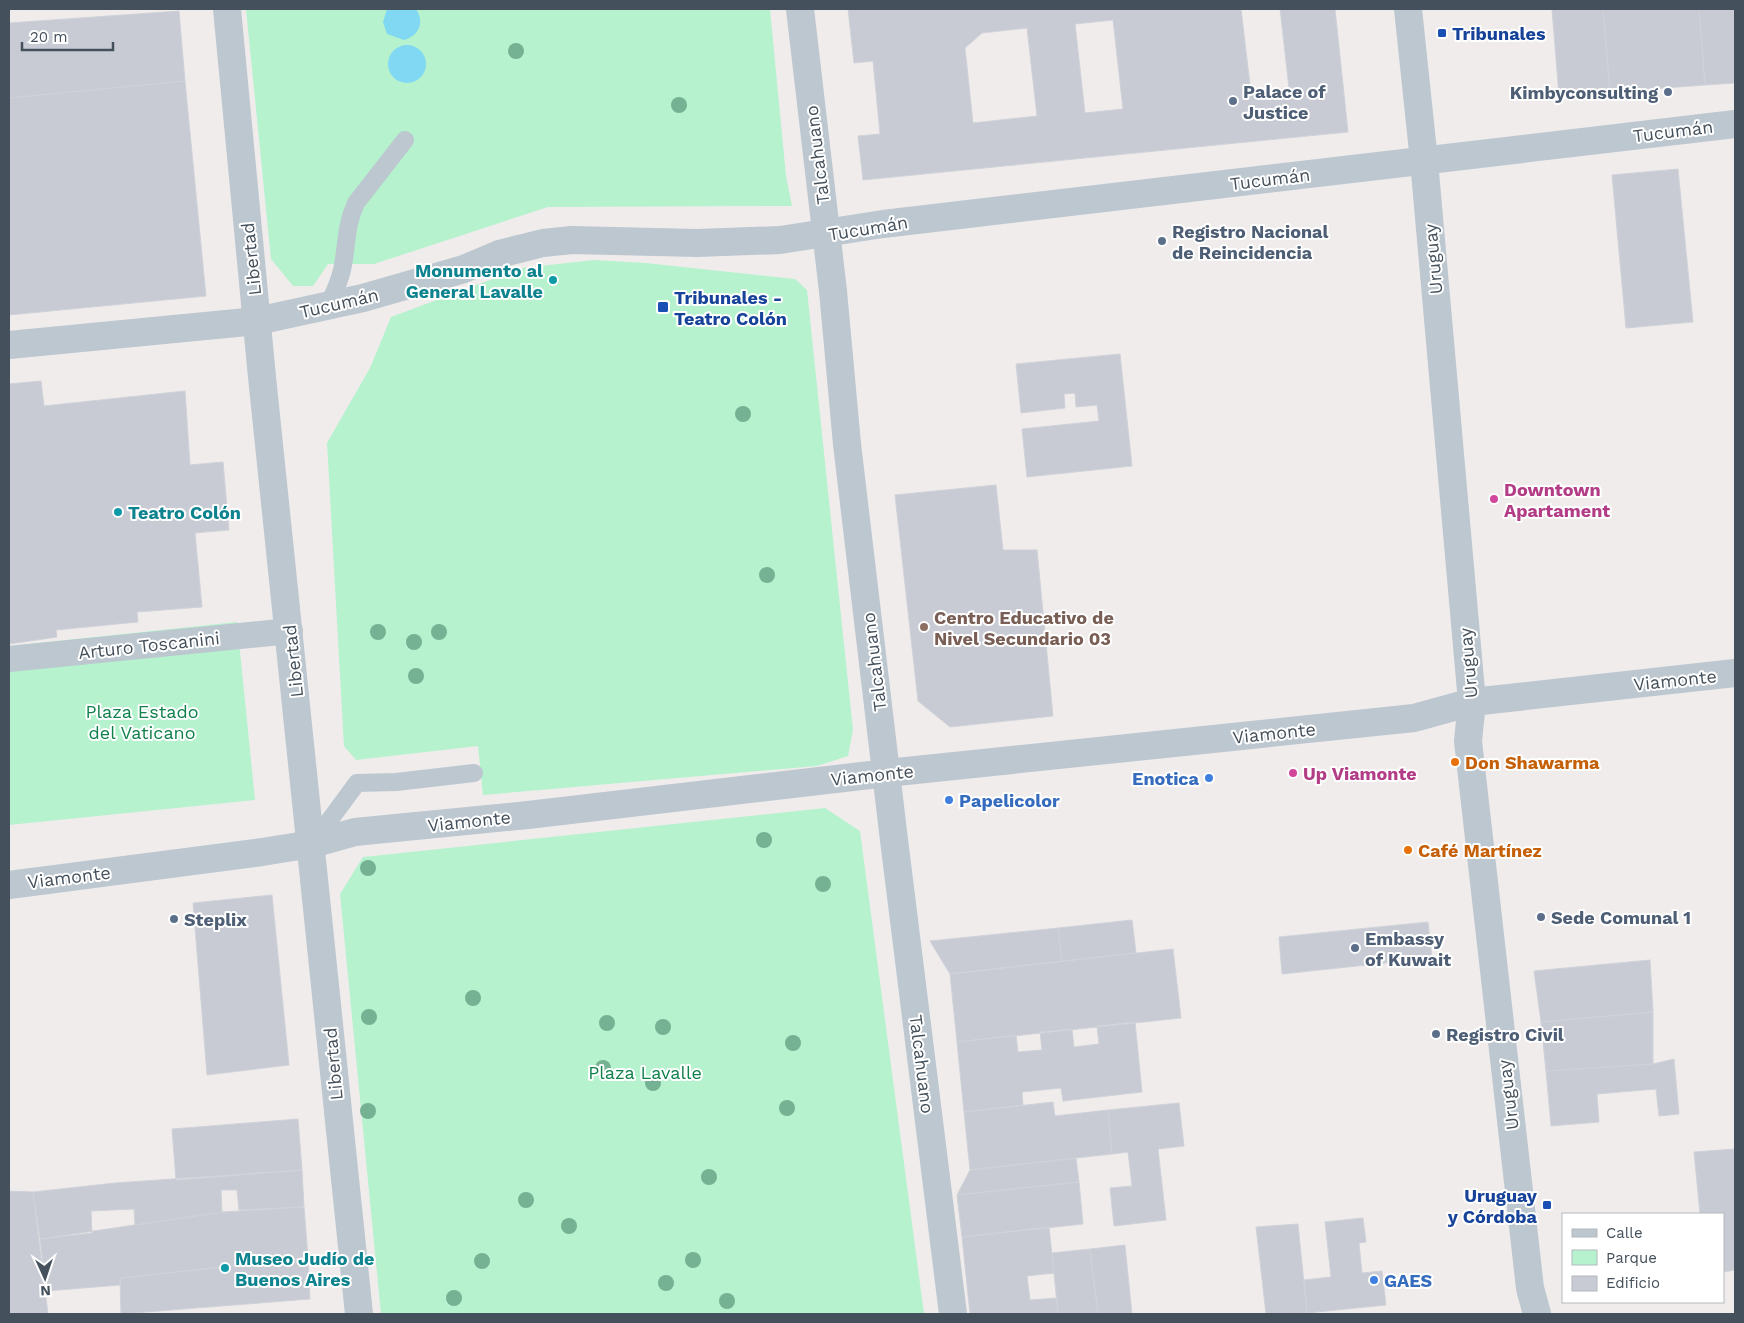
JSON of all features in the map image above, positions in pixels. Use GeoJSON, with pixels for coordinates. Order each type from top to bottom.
{"type":"FeatureCollection","features":[{"type":"Feature","properties":{"kind":"street","name":"Libertad"},"geometry":{"type":"LineString","coordinates":[[227,9],[257,321],[359,1314]]}},
{"type":"Feature","properties":{"kind":"street","name":"Talcahuano"},"geometry":{"type":"LineString","coordinates":[[800,9],[827,234],[847,444],[954,1314]]}},
{"type":"Feature","properties":{"kind":"street","name":"Uruguay"},"geometry":{"type":"LineString","coordinates":[[1408,9],[1424,161],[1472,702],[1469,750],[1530,1288],[1537,1314]]}},
{"type":"Feature","properties":{"kind":"street","name":"Tucumán"},"geometry":{"type":"LineString","coordinates":[[9,345],[257,321],[399,288],[464,268],[498,254],[543,243],[605,240],[706,243],[780,240],[883,224],[1735,124]]}},
{"type":"Feature","properties":{"kind":"street","name":"Arturo Toscanini"},"geometry":{"type":"LineString","coordinates":[[9,659],[290,631]]}},
{"type":"Feature","properties":{"kind":"street","name":"Viamonte"},"geometry":{"type":"LineString","coordinates":[[9,884],[312,844],[355,832],[528,815],[887,773],[1414,718],[1472,702],[1735,673]]}},
{"type":"Feature","properties":{"kind":"lane"},"geometry":{"type":"LineString","coordinates":[[328,306],[341,277],[346,234],[356,203],[405,140]]}},
{"type":"Feature","properties":{"kind":"lane"},"geometry":{"type":"LineString","coordinates":[[312,844],[357,783],[396,782],[474,773]]}},
{"type":"Feature","properties":{"kind":"green space"},"geometry":{"type":"Polygon","coordinates":[[[246,9],[770,9],[786,176],[792,206],[548,207],[374,264],[328,264],[313,286],[293,286],[271,259],[246,9]]]}},
{"type":"Feature","properties":{"kind":"green space"},"geometry":{"type":"Polygon","coordinates":[[[594,260],[646,263],[795,279],[807,290],[853,730],[848,756],[817,766],[483,795],[478,746],[356,760],[344,746],[327,443],[370,368],[391,317],[522,268],[594,260]]]}},
{"type":"Feature","properties":{"kind":"green space","name":"Plaza Estado del Vaticano"},"geometry":{"type":"Polygon","coordinates":[[[237,622],[255,800],[9,825],[9,646],[237,622]]]}},
{"type":"Feature","properties":{"kind":"green space","name":"Plaza Lavalle"},"geometry":{"type":"Polygon","coordinates":[[[825,808],[860,831],[924,1314],[381,1314],[340,894],[363,857],[825,808]]]}},
{"type":"Feature","properties":{"kind":"water"},"geometry":{"type":"Polygon","coordinates":[[[387,9],[416,9],[420,19],[417,32],[404,40],[387,34],[383,22],[387,9]]]}},
{"type":"Feature","properties":{"kind":"water"},"geometry":{"type":"Polygon","coordinates":[[[407,45],[414,46],[420,51],[425,57],[425,71],[420,77],[414,82],[407,83],[400,82],[394,77],[389,71],[388,64],[389,57],[394,51],[400,46],[407,45]]]}},
{"type":"Feature","properties":{"kind":"building","name":"Palace of Justice"},"geometry":{"type":"Polygon","coordinates":[[[848,9],[1241,9],[1251,93],[1289,88],[1280,9],[1335,9],[1348,132],[863,180],[858,136],[880,134],[873,61],[854,63],[848,9]],[[1113,20],[1075,24],[1085,113],[1123,109],[1113,20]],[[1027,28],[982,33],[965,48],[973,123],[1037,116],[1027,28]]]}},
{"type":"Feature","properties":{"kind":"building"},"geometry":{"type":"Polygon","coordinates":[[[1552,9],[1603,9],[1610,92],[1559,96],[1552,9]]]}},
{"type":"Feature","properties":{"kind":"building"},"geometry":{"type":"Polygon","coordinates":[[[1603,9],[1699,9],[1705,85],[1610,92],[1603,9]]]}},
{"type":"Feature","properties":{"kind":"building"},"geometry":{"type":"Polygon","coordinates":[[[1699,9],[1735,9],[1735,83],[1705,85],[1699,9]]]}},
{"type":"Feature","properties":{"kind":"building"},"geometry":{"type":"Polygon","coordinates":[[[179,11],[185,81],[9,98],[9,23],[179,11]]]}},
{"type":"Feature","properties":{"kind":"building"},"geometry":{"type":"Polygon","coordinates":[[[185,81],[206,296],[9,315],[9,98],[185,81]]]}},
{"type":"Feature","properties":{"kind":"building"},"geometry":{"type":"Polygon","coordinates":[[[1678,169],[1693,322],[1626,328],[1612,175],[1678,169]]]}},
{"type":"Feature","properties":{"kind":"building"},"geometry":{"type":"Polygon","coordinates":[[[1120,354],[1132,466],[1027,477],[1022,429],[1099,421],[1097,405],[1076,407],[1075,393],[1064,394],[1065,408],[1021,413],[1016,364],[1120,354]]]}},
{"type":"Feature","properties":{"kind":"building","name":"Teatro Colón"},"geometry":{"type":"Polygon","coordinates":[[[41,381],[44,406],[185,391],[190,465],[223,462],[229,530],[195,533],[202,607],[137,612],[138,622],[56,630],[57,637],[9,644],[9,384],[41,381]]]}},
{"type":"Feature","properties":{"kind":"building"},"geometry":{"type":"Polygon","coordinates":[[[996,485],[1003,550],[1037,550],[1053,716],[950,727],[918,701],[895,495],[996,485]]]}},
{"type":"Feature","properties":{"kind":"building"},"geometry":{"type":"Polygon","coordinates":[[[272,895],[289,1065],[207,1075],[193,903],[272,895]]]}},
{"type":"Feature","properties":{"kind":"building"},"geometry":{"type":"Polygon","coordinates":[[[1132,920],[1136,953],[1062,961],[1058,928],[1132,920]]]}},
{"type":"Feature","properties":{"kind":"building","name":"Embassy of Kuwait"},"geometry":{"type":"Polygon","coordinates":[[[1428,922],[1432,958],[1282,974],[1279,937],[1428,922]]]}},
{"type":"Feature","properties":{"kind":"building"},"geometry":{"type":"Polygon","coordinates":[[[1058,928],[1062,961],[950,974],[930,941],[1058,928]]]}},
{"type":"Feature","properties":{"kind":"building"},"geometry":{"type":"Polygon","coordinates":[[[1173,949],[1181,1018],[957,1042],[950,974],[1173,949]]]}},
{"type":"Feature","properties":{"kind":"building"},"geometry":{"type":"Polygon","coordinates":[[[1650,960],[1653,1012],[1541,1022],[1534,971],[1650,960]]]}},
{"type":"Feature","properties":{"kind":"building"},"geometry":{"type":"Polygon","coordinates":[[[1653,1012],[1653,1064],[1546,1071],[1541,1022],[1653,1012]]]}},
{"type":"Feature","properties":{"kind":"building"},"geometry":{"type":"Polygon","coordinates":[[[1135,1022],[1142,1092],[1063,1101],[1061,1088],[1022,1092],[1023,1105],[964,1112],[957,1042],[1016,1035],[1018,1052],[1042,1050],[1040,1032],[1072,1029],[1074,1047],[1099,1044],[1097,1026],[1135,1022]]]}},
{"type":"Feature","properties":{"kind":"building"},"geometry":{"type":"Polygon","coordinates":[[[1674,1059],[1679,1114],[1659,1116],[1656,1089],[1597,1094],[1599,1122],[1551,1126],[1546,1071],[1653,1064],[1674,1059]]]}},
{"type":"Feature","properties":{"kind":"building"},"geometry":{"type":"Polygon","coordinates":[[[1053,1102],[1055,1116],[1108,1110],[1112,1154],[970,1170],[964,1112],[1053,1102]]]}},
{"type":"Feature","properties":{"kind":"building"},"geometry":{"type":"Polygon","coordinates":[[[1179,1103],[1184,1146],[1158,1149],[1166,1220],[1114,1226],[1110,1188],[1132,1186],[1128,1152],[1112,1154],[1108,1110],[1179,1103]]]}},
{"type":"Feature","properties":{"kind":"building"},"geometry":{"type":"Polygon","coordinates":[[[298,1119],[302,1170],[176,1180],[172,1129],[298,1119]]]}},
{"type":"Feature","properties":{"kind":"building"},"geometry":{"type":"Polygon","coordinates":[[[1735,1149],[1735,1270],[1724,1272],[1724,1213],[1700,1213],[1694,1152],[1735,1149]]]}},
{"type":"Feature","properties":{"kind":"building"},"geometry":{"type":"Polygon","coordinates":[[[1076,1158],[1079,1182],[957,1195],[970,1170],[1076,1158]]]}},
{"type":"Feature","properties":{"kind":"building"},"geometry":{"type":"Polygon","coordinates":[[[302,1170],[304,1207],[239,1210],[237,1190],[221,1190],[222,1212],[135,1225],[134,1209],[91,1211],[92,1233],[40,1239],[33,1192],[115,1183],[302,1170]]]}},
{"type":"Feature","properties":{"kind":"building"},"geometry":{"type":"Polygon","coordinates":[[[1079,1182],[1083,1224],[962,1237],[957,1195],[1079,1182]]]}},
{"type":"Feature","properties":{"kind":"building"},"geometry":{"type":"Polygon","coordinates":[[[9,1191],[33,1192],[48,1314],[9,1314],[9,1191]]]}},
{"type":"Feature","properties":{"kind":"building"},"geometry":{"type":"Polygon","coordinates":[[[304,1207],[308,1258],[120,1278],[120,1285],[46,1291],[40,1239],[222,1212],[304,1207]]]}},
{"type":"Feature","properties":{"kind":"building"},"geometry":{"type":"Polygon","coordinates":[[[1363,1218],[1366,1242],[1359,1243],[1362,1273],[1382,1271],[1386,1305],[1307,1313],[1304,1280],[1331,1277],[1325,1222],[1363,1218]]]}},
{"type":"Feature","properties":{"kind":"building"},"geometry":{"type":"Polygon","coordinates":[[[1298,1224],[1307,1313],[1266,1314],[1256,1227],[1298,1224]]]}},
{"type":"Feature","properties":{"kind":"building"},"geometry":{"type":"Polygon","coordinates":[[[1049,1227],[1054,1273],[1027,1276],[1030,1300],[1057,1298],[1058,1314],[970,1314],[962,1237],[1049,1227]]]}},
{"type":"Feature","properties":{"kind":"building"},"geometry":{"type":"Polygon","coordinates":[[[1125,1245],[1132,1314],[1098,1314],[1090,1249],[1125,1245]]]}},
{"type":"Feature","properties":{"kind":"building"},"geometry":{"type":"Polygon","coordinates":[[[1090,1249],[1098,1314],[1058,1314],[1052,1253],[1090,1249]]]}},
{"type":"Feature","properties":{"kind":"building"},"geometry":{"type":"Polygon","coordinates":[[[308,1258],[310,1299],[121,1314],[120,1278],[308,1258]]]}},
{"type":"Feature","properties":{"kind":"place","name":"Tribunales"},"geometry":{"type":"Point","coordinates":[1442,33]}},
{"type":"Feature","properties":{"kind":"place","name":"Kimbyconsulting"},"geometry":{"type":"Point","coordinates":[1668,92]}},
{"type":"Feature","properties":{"kind":"place","name":"Palace of Justice"},"geometry":{"type":"Point","coordinates":[1233,101]}},
{"type":"Feature","properties":{"kind":"place","name":"Registro Nacional de Reincidencia"},"geometry":{"type":"Point","coordinates":[1162,241]}},
{"type":"Feature","properties":{"kind":"place","name":"Monumento al General Lavalle"},"geometry":{"type":"Point","coordinates":[553,280]}},
{"type":"Feature","properties":{"kind":"place","name":"Tribunales - Teatro Colón"},"geometry":{"type":"Point","coordinates":[663,307]}},
{"type":"Feature","properties":{"kind":"place","name":"Downtown Apartament"},"geometry":{"type":"Point","coordinates":[1494,499]}},
{"type":"Feature","properties":{"kind":"place","name":"Teatro Colón"},"geometry":{"type":"Point","coordinates":[118,512]}},
{"type":"Feature","properties":{"kind":"place","name":"Centro Educativo de Nivel Secundario 03"},"geometry":{"type":"Point","coordinates":[924,627]}},
{"type":"Feature","properties":{"kind":"place","name":"Don Shawarma"},"geometry":{"type":"Point","coordinates":[1455,762]}},
{"type":"Feature","properties":{"kind":"place","name":"Up Viamonte"},"geometry":{"type":"Point","coordinates":[1293,773]}},
{"type":"Feature","properties":{"kind":"place","name":"Enotica"},"geometry":{"type":"Point","coordinates":[1209,778]}},
{"type":"Feature","properties":{"kind":"place","name":"Papelicolor"},"geometry":{"type":"Point","coordinates":[949,800]}},
{"type":"Feature","properties":{"kind":"place","name":"Café Martínez"},"geometry":{"type":"Point","coordinates":[1408,850]}},
{"type":"Feature","properties":{"kind":"place","name":"Sede Comunal 1"},"geometry":{"type":"Point","coordinates":[1541,917]}},
{"type":"Feature","properties":{"kind":"place","name":"Steplix"},"geometry":{"type":"Point","coordinates":[174,919]}},
{"type":"Feature","properties":{"kind":"place","name":"Embassy of Kuwait"},"geometry":{"type":"Point","coordinates":[1355,948]}},
{"type":"Feature","properties":{"kind":"place","name":"Registro Civil"},"geometry":{"type":"Point","coordinates":[1436,1034]}},
{"type":"Feature","properties":{"kind":"place","name":"Uruguay y Córdoba"},"geometry":{"type":"Point","coordinates":[1547,1205]}},
{"type":"Feature","properties":{"kind":"place","name":"Museo Judío de Buenos Aires"},"geometry":{"type":"Point","coordinates":[225,1268]}},
{"type":"Feature","properties":{"kind":"place","name":"GAES"},"geometry":{"type":"Point","coordinates":[1374,1280]}}]}
